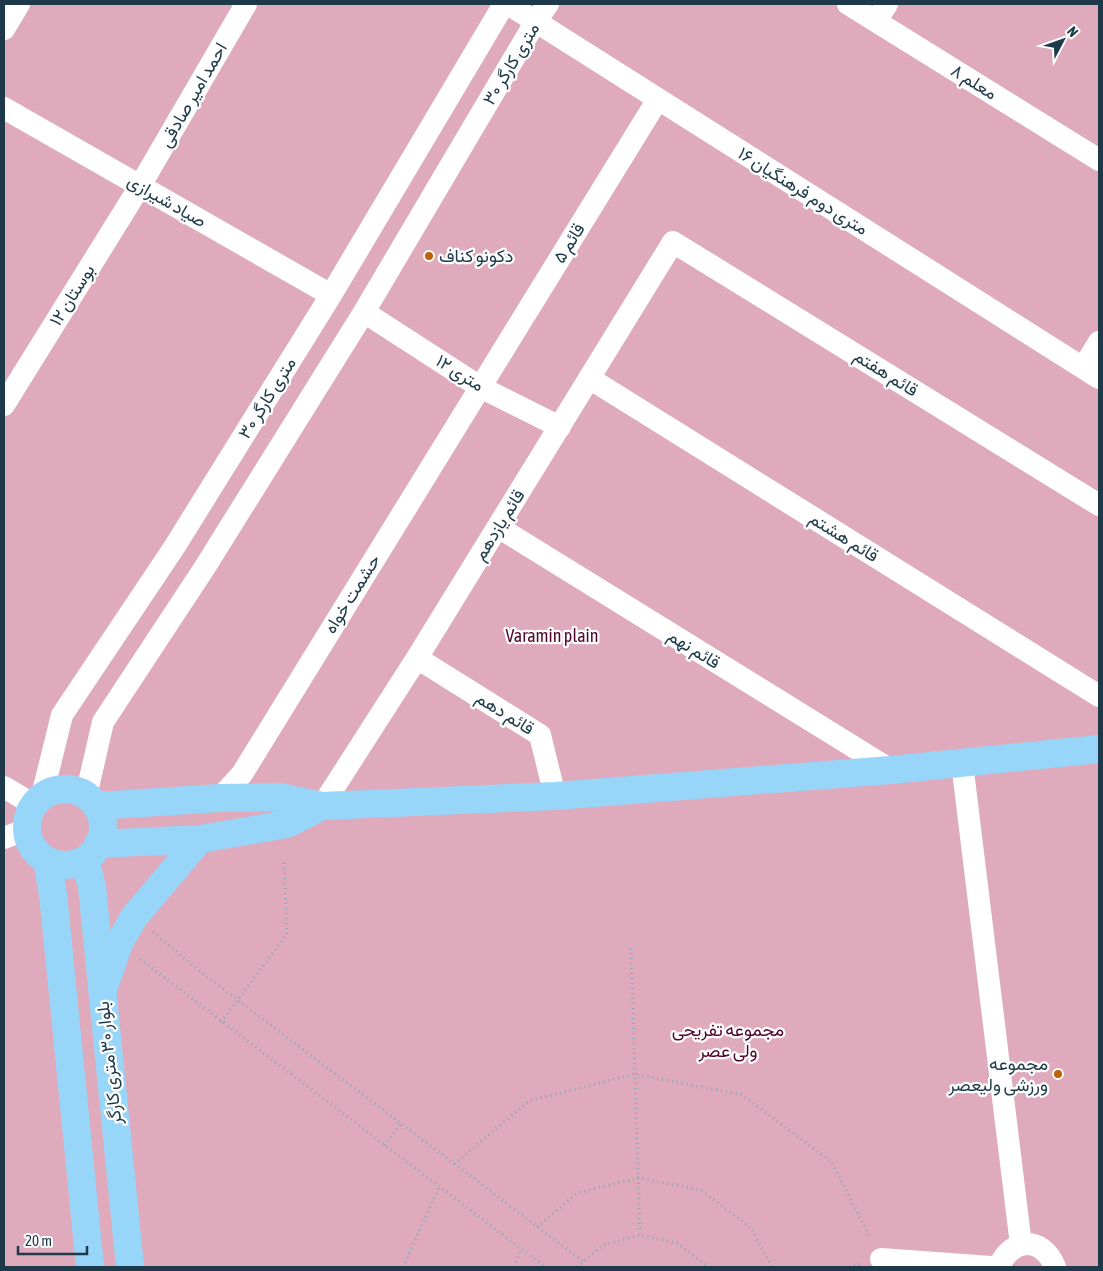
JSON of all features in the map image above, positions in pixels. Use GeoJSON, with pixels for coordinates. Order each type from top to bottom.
{"type":"FeatureCollection","features":[{"type":"Feature","properties":{"kind":"main road"},"geometry":{"type":"LineString","coordinates":[[322,806],[287,824],[200,839],[92,852],[66,865],[56,864],[47,860],[33,847],[27,817],[50,792],[69,789],[92,801],[280,797],[322,806],[555,796],[891,770],[1099,749]]}},
{"type":"Feature","properties":{"kind":"main road"},"geometry":{"type":"LineString","coordinates":[[92,801],[101,815],[102,825],[102,835],[92,852]]}},
{"type":"Feature","properties":{"kind":"main road"},"geometry":{"type":"LineString","coordinates":[[102,992],[119,943],[134,917],[200,839]]}},
{"type":"Feature","properties":{"kind":"main road","name":"بلوار ۳۰ متری کارگر"},"geometry":{"type":"LineString","coordinates":[[92,852],[92,887],[130,1267]]}},
{"type":"Feature","properties":{"kind":"main road"},"geometry":{"type":"LineString","coordinates":[[47,860],[53,894],[90,1267]]}},
{"type":"Feature","properties":{"kind":"street"},"geometry":{"type":"LineString","coordinates":[[4,28],[19,4]]}},
{"type":"Feature","properties":{"kind":"street","name":"احمد امیر صادقی"},"geometry":{"type":"LineString","coordinates":[[140,186],[246,4]]}},
{"type":"Feature","properties":{"kind":"street","name":"۱۶ متری دوم فرهنگیان"},"geometry":{"type":"LineString","coordinates":[[506,4],[542,12],[658,99],[1091,373]]}},
{"type":"Feature","properties":{"kind":"street","name":"۳۰ متری کارگر"},"geometry":{"type":"LineString","coordinates":[[27,817],[62,715],[175,546],[331,295],[506,4]]}},
{"type":"Feature","properties":{"kind":"street","name":"معلم ۸"},"geometry":{"type":"LineString","coordinates":[[848,4],[882,12],[1099,160]]}},
{"type":"Feature","properties":{"kind":"street","name":"۳۰ متری کارگر"},"geometry":{"type":"LineString","coordinates":[[92,801],[103,722],[205,566],[364,312],[542,12]]}},
{"type":"Feature","properties":{"kind":"street","name":"قائم ۵"},"geometry":{"type":"LineString","coordinates":[[480,387],[658,99]]}},
{"type":"Feature","properties":{"kind":"street","name":"صیاد شیرازی"},"geometry":{"type":"LineString","coordinates":[[4,108],[331,295]]}},
{"type":"Feature","properties":{"kind":"street","name":"بوستان ۱۲"},"geometry":{"type":"LineString","coordinates":[[4,405],[140,186]]}},
{"type":"Feature","properties":{"kind":"street","name":"قائم یازدهم"},"geometry":{"type":"LineString","coordinates":[[322,806],[417,658],[673,242]]}},
{"type":"Feature","properties":{"kind":"street","name":"قائم هفتم"},"geometry":{"type":"LineString","coordinates":[[673,242],[1099,505]]}},
{"type":"Feature","properties":{"kind":"street","name":"۱۲ متری"},"geometry":{"type":"LineString","coordinates":[[364,312],[480,387],[560,427]]}},
{"type":"Feature","properties":{"kind":"street"},"geometry":{"type":"LineString","coordinates":[[1091,373],[1099,342]]}},
{"type":"Feature","properties":{"kind":"street","name":"قائم هشتم"},"geometry":{"type":"LineString","coordinates":[[589,378],[1099,696]]}},
{"type":"Feature","properties":{"kind":"street","name":"حشمت خواه"},"geometry":{"type":"LineString","coordinates":[[220,798],[242,774],[480,387]]}},
{"type":"Feature","properties":{"kind":"street","name":"قائم نهم"},"geometry":{"type":"LineString","coordinates":[[498,527],[891,770]]}},
{"type":"Feature","properties":{"kind":"street"},"geometry":{"type":"LineString","coordinates":[[175,546],[205,566]]}},
{"type":"Feature","properties":{"kind":"street","name":"قائم دهم"},"geometry":{"type":"LineString","coordinates":[[417,658],[540,734],[555,796]]}},
{"type":"Feature","properties":{"kind":"street"},"geometry":{"type":"LineString","coordinates":[[962,763],[1021,1245]]}},
{"type":"Feature","properties":{"kind":"street"},"geometry":{"type":"LineString","coordinates":[[4,787],[27,817]]}},
{"type":"Feature","properties":{"kind":"street"},"geometry":{"type":"LineString","coordinates":[[999,1267],[1003,1257],[1010,1249],[1032,1244],[1042,1249],[1051,1257],[1055,1267]]}},
{"type":"Feature","properties":{"kind":"street"},"geometry":{"type":"LineString","coordinates":[[881,1259],[991,1267]]}},
{"type":"Feature","properties":{"kind":"path"},"geometry":{"type":"LineString","coordinates":[[222,1022],[287,934],[284,860]]}},
{"type":"Feature","properties":{"kind":"path"},"geometry":{"type":"LineString","coordinates":[[134,917],[238,1000],[584,1262]]}},
{"type":"Feature","properties":{"kind":"path"},"geometry":{"type":"LineString","coordinates":[[119,943],[545,1267]]}},
{"type":"Feature","properties":{"kind":"path"},"geometry":{"type":"LineString","coordinates":[[631,948],[640,1236]]}},
{"type":"Feature","properties":{"kind":"path"},"geometry":{"type":"LineString","coordinates":[[454,1164],[529,1101],[635,1074],[743,1095],[831,1162],[881,1259]]}},
{"type":"Feature","properties":{"kind":"path"},"geometry":{"type":"LineString","coordinates":[[384,1145],[401,1124]]}},
{"type":"Feature","properties":{"kind":"path"},"geometry":{"type":"LineString","coordinates":[[537,1227],[577,1193],[638,1178],[700,1190],[752,1228],[772,1267]]}},
{"type":"Feature","properties":{"kind":"path"},"geometry":{"type":"LineString","coordinates":[[403,1267],[439,1187]]}},
{"type":"Feature","properties":{"kind":"path"},"geometry":{"type":"LineString","coordinates":[[577,1267],[604,1245],[640,1236],[677,1243],[708,1267]]}},
{"type":"Feature","properties":{"kind":"path"},"geometry":{"type":"LineString","coordinates":[[514,1267],[521,1249]]}},
{"type":"Feature","properties":{"kind":"green space","name":"Varamin plain"},"geometry":{"type":"Polygon","coordinates":[[[4,4],[1099,4],[1099,1267],[4,1267],[4,4]]]}},
{"type":"Feature","properties":{"kind":"place","name":"دکونو کناف"},"geometry":{"type":"Point","coordinates":[429,256]}},
{"type":"Feature","properties":{"kind":"place","name":"مجموعه ورزشی ولیعصر"},"geometry":{"type":"Point","coordinates":[1058,1074]}},
{"type":"Feature","properties":{"kind":"park label","name":"مجموعه تفریحی ولی عصر"},"geometry":{"type":"Point","coordinates":[728,1040]}}]}
